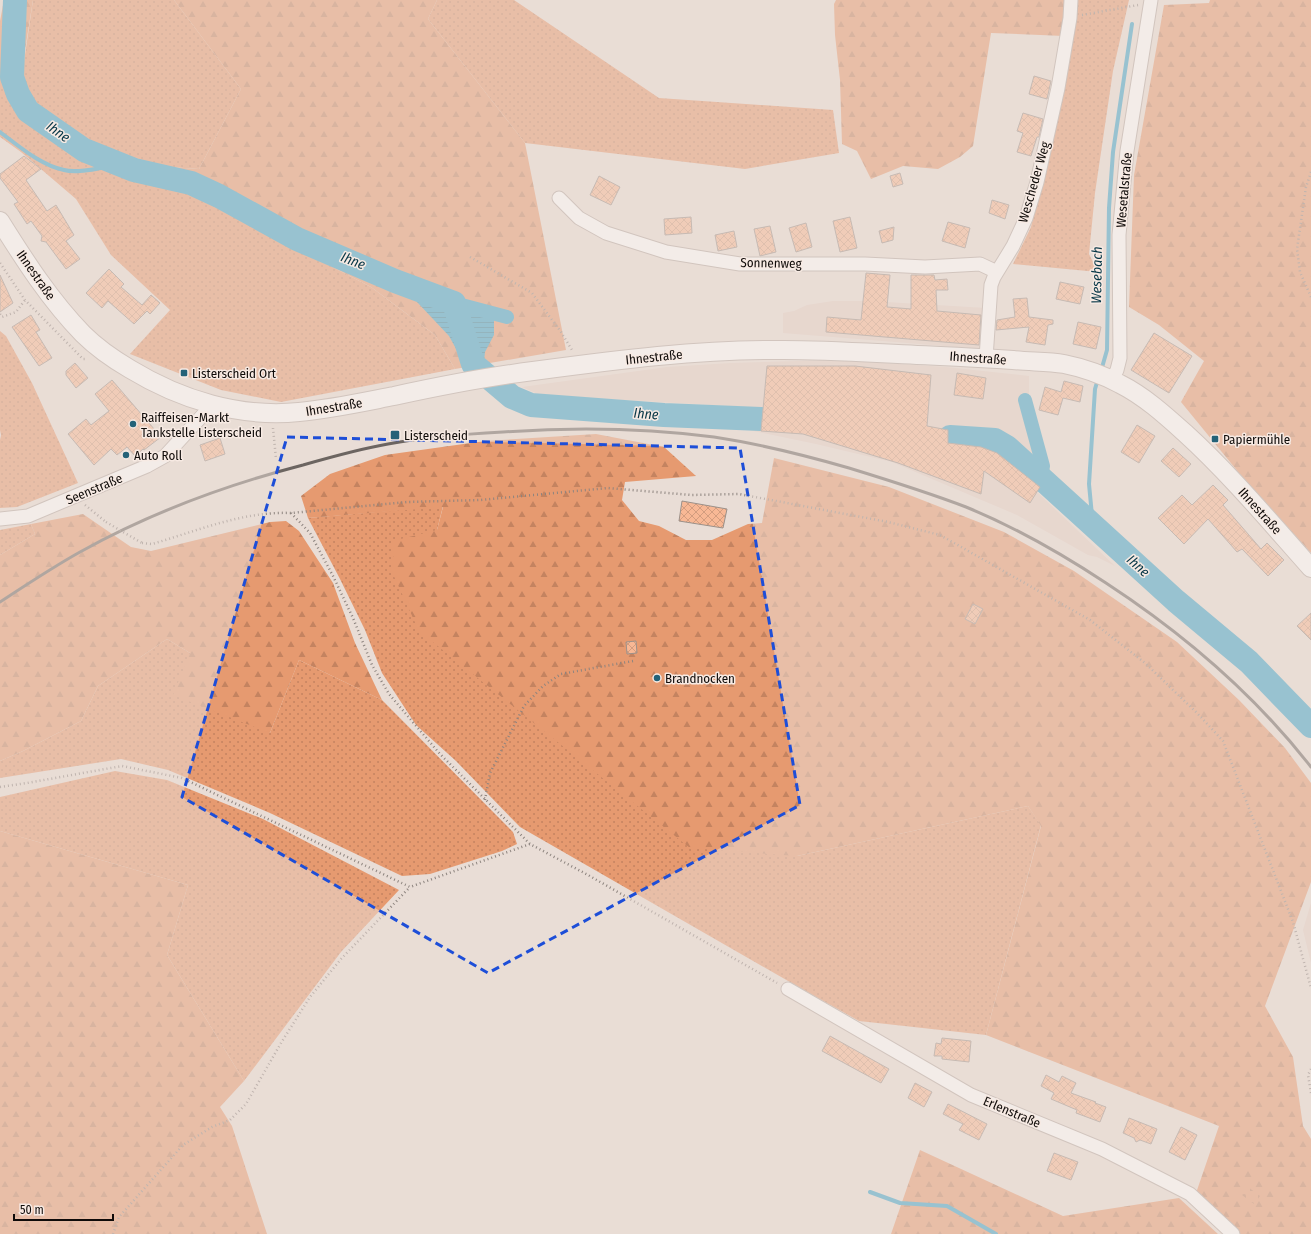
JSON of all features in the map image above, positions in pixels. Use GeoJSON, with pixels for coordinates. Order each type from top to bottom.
{"type":"FeatureCollection","features":[{"type":"Feature","properties":{"kind":"main road","name":"Ihnestraße"},"geometry":{"type":"LineString","coordinates":[[0,221],[37,279],[62,311],[85,336],[106,355],[144,378],[191,398],[212,405],[244,411],[272,414],[302,412],[360,403],[460,382],[511,374],[581,364],[680,354],[783,350],[986,358],[1065,364],[1104,376],[1133,391],[1176,424],[1208,454],[1311,568]]}},
{"type":"Feature","properties":{"kind":"street","name":"Wescheder Weg"},"geometry":{"type":"LineString","coordinates":[[986,358],[991,285],[1026,218],[1037,182],[1058,88],[1070,18],[1071,0]]}},
{"type":"Feature","properties":{"kind":"street","name":"Wesetalstraße"},"geometry":{"type":"LineString","coordinates":[[1104,376],[1117,370],[1120,358],[1120,235],[1127,151],[1150,1]]}},
{"type":"Feature","properties":{"kind":"street","name":"Sonnenweg"},"geometry":{"type":"LineString","coordinates":[[558,198],[579,218],[606,233],[666,252],[740,264],[865,264],[925,267],[980,264],[997,272]]}},
{"type":"Feature","properties":{"kind":"street","name":"Seenstraße"},"geometry":{"type":"LineString","coordinates":[[0,519],[28,516],[147,466],[165,456],[212,405]]}},
{"type":"Feature","properties":{"kind":"street","name":"Erlenstraße"},"geometry":{"type":"LineString","coordinates":[[788,989],[971,1095],[1102,1150],[1190,1194],[1233,1234]]}},
{"type":"Feature","properties":{"kind":"path"},"geometry":{"type":"LineString","coordinates":[[1070,18],[1150,1]]}},
{"type":"Feature","properties":{"kind":"path"},"geometry":{"type":"LineString","coordinates":[[1311,172],[1306,187],[1297,250],[1300,272],[1311,297]]}},
{"type":"Feature","properties":{"kind":"path"},"geometry":{"type":"LineString","coordinates":[[470,256],[532,293],[561,332],[581,364]]}},
{"type":"Feature","properties":{"kind":"path"},"geometry":{"type":"LineString","coordinates":[[0,314],[2,317],[16,312],[25,300]]}},
{"type":"Feature","properties":{"kind":"path"},"geometry":{"type":"LineString","coordinates":[[272,414],[276,459]]}},
{"type":"Feature","properties":{"kind":"path"},"geometry":{"type":"LineString","coordinates":[[76,496],[91,511],[106,522],[142,543],[152,544],[237,519],[277,513],[407,502],[480,500],[608,488],[690,495],[739,494],[888,522],[940,535],[1090,620],[1145,663],[1198,714],[1223,741],[1292,922],[1311,988]]}},
{"type":"Feature","properties":{"kind":"path"},"geometry":{"type":"LineString","coordinates":[[291,513],[310,533],[353,618],[372,665],[389,694],[440,754],[485,801],[530,844],[588,875],[788,989]]}},
{"type":"Feature","properties":{"kind":"path"},"geometry":{"type":"LineString","coordinates":[[485,801],[490,773],[524,706],[543,686],[561,674],[633,661]]}},
{"type":"Feature","properties":{"kind":"path"},"geometry":{"type":"LineString","coordinates":[[0,787],[122,766],[182,778],[410,887]]}},
{"type":"Feature","properties":{"kind":"path"},"geometry":{"type":"LineString","coordinates":[[113,1234],[119,1217],[183,1145],[212,1127],[230,1120],[246,1104],[281,1043],[310,997],[341,959],[410,887],[530,844]]}},
{"type":"Feature","properties":{"kind":"path"},"geometry":{"type":"LineString","coordinates":[[1311,1069],[1308,1075],[1311,1093]]}},
{"type":"Feature","properties":{"kind":"highlighted area"},"geometry":{"type":"Polygon","coordinates":[[[287,437],[740,448],[800,805],[488,973],[182,797],[287,437]]]}},
{"type":"Feature","properties":{"kind":"shaded area"},"geometry":{"type":"Polygon","coordinates":[[[833,301],[869,301],[986,308],[982,349],[783,333],[783,313],[794,311],[807,305],[833,301]]]}},
{"type":"Feature","properties":{"kind":"shaded area"},"geometry":{"type":"Polygon","coordinates":[[[835,360],[946,367],[1029,376],[1029,397],[1022,400],[1038,463],[1030,478],[1040,487],[1037,492],[1115,566],[1097,557],[1088,555],[1017,515],[892,462],[749,430],[747,407],[540,395],[522,387],[667,367],[731,363],[835,360]]]}},
{"type":"Feature","properties":{"kind":"shaded area"},"geometry":{"type":"Polygon","coordinates":[[[1311,903],[1311,963],[1303,930],[1311,903]]]}},
{"type":"Feature","properties":{"kind":"green space"},"geometry":{"type":"Polygon","coordinates":[[[4,0],[33,0],[20,82],[0,78],[0,21],[4,0]]]}},
{"type":"Feature","properties":{"kind":"green space"},"geometry":{"type":"Polygon","coordinates":[[[33,0],[174,0],[241,89],[199,169],[96,162],[184,190],[371,287],[435,335],[455,369],[281,402],[221,390],[130,354],[170,310],[111,255],[76,199],[21,152],[0,137],[0,78],[21,82],[33,0]]]}},
{"type":"Feature","properties":{"kind":"green space"},"geometry":{"type":"Polygon","coordinates":[[[174,0],[437,0],[428,19],[525,143],[566,350],[455,369],[435,335],[371,287],[184,190],[94,162],[199,169],[241,89],[174,0]]]}},
{"type":"Feature","properties":{"kind":"green space"},"geometry":{"type":"Polygon","coordinates":[[[437,0],[514,0],[659,98],[833,110],[839,153],[745,169],[525,143],[428,19],[437,0]]]}},
{"type":"Feature","properties":{"kind":"green space"},"geometry":{"type":"Polygon","coordinates":[[[836,0],[1066,0],[1064,36],[991,33],[973,146],[960,157],[938,169],[903,166],[871,179],[857,151],[842,144],[840,80],[835,35],[834,4],[836,0]]]}},
{"type":"Feature","properties":{"kind":"green space"},"geometry":{"type":"Polygon","coordinates":[[[1071,0],[1129,0],[1113,71],[1095,193],[1089,254],[1098,272],[1013,264],[1031,227],[1065,72],[1071,0]]]}},
{"type":"Feature","properties":{"kind":"green space"},"geometry":{"type":"Polygon","coordinates":[[[1210,0],[1311,0],[1311,553],[1239,473],[1181,402],[1204,361],[1159,325],[1129,307],[1134,175],[1164,5],[1209,3],[1210,0]]]}},
{"type":"Feature","properties":{"kind":"green space"},"geometry":{"type":"Polygon","coordinates":[[[0,331],[6,336],[32,383],[78,483],[17,507],[0,508],[1,435],[0,331]]]}},
{"type":"Feature","properties":{"kind":"green space"},"geometry":{"type":"Polygon","coordinates":[[[596,434],[664,447],[696,476],[625,482],[622,500],[639,521],[659,526],[686,540],[712,540],[748,524],[762,523],[774,458],[889,487],[1004,532],[1074,571],[1177,642],[1239,700],[1285,748],[1311,783],[1311,882],[1265,1006],[1293,1057],[1303,1126],[1311,1139],[1311,1234],[1239,1234],[1195,1196],[1219,1126],[986,1035],[1041,826],[1028,806],[797,856],[690,848],[419,631],[393,574],[393,541],[437,530],[443,507],[308,518],[301,496],[330,474],[385,455],[485,441],[596,434]]]}},
{"type":"Feature","properties":{"kind":"green space"},"geometry":{"type":"Polygon","coordinates":[[[443,506],[437,530],[797,856],[1028,806],[1041,825],[986,1035],[859,1021],[520,827],[456,761],[416,725],[382,673],[365,630],[308,518],[443,506]]]}},
{"type":"Feature","properties":{"kind":"green space"},"geometry":{"type":"Polygon","coordinates":[[[83,514],[131,547],[151,551],[270,522],[286,521],[299,531],[333,583],[355,643],[382,700],[299,660],[270,733],[173,695],[190,653],[167,639],[98,686],[81,721],[23,751],[0,761],[0,555],[35,534],[31,524],[83,514]]]}},
{"type":"Feature","properties":{"kind":"green space"},"geometry":{"type":"Polygon","coordinates":[[[31,524],[35,534],[0,555],[0,530],[31,524]]]}},
{"type":"Feature","properties":{"kind":"green space"},"geometry":{"type":"Polygon","coordinates":[[[167,639],[190,653],[270,733],[299,660],[382,700],[513,832],[517,844],[502,851],[430,874],[402,876],[270,813],[168,770],[121,759],[0,778],[0,761],[23,751],[81,721],[98,686],[167,639]]]}},
{"type":"Feature","properties":{"kind":"green space"},"geometry":{"type":"Polygon","coordinates":[[[115,771],[167,780],[263,819],[399,890],[341,952],[244,1081],[167,955],[188,885],[0,831],[0,797],[115,771]]]}},
{"type":"Feature","properties":{"kind":"green space"},"geometry":{"type":"Polygon","coordinates":[[[0,831],[188,885],[167,955],[244,1081],[220,1107],[232,1126],[267,1234],[0,1234],[0,831]]]}},
{"type":"Feature","properties":{"kind":"green space"},"geometry":{"type":"Polygon","coordinates":[[[920,1150],[1063,1216],[1179,1198],[1218,1234],[891,1234],[920,1150]]]}},
{"type":"Feature","properties":{"kind":"green space"},"geometry":{"type":"Polygon","coordinates":[[[1244,1184],[1260,1196],[1254,1204],[1238,1192],[1244,1184]]]}},
{"type":"Feature","properties":{"kind":"water"},"geometry":{"type":"Polygon","coordinates":[[[421,299],[456,311],[494,319],[494,335],[485,352],[484,362],[465,365],[449,336],[417,302],[421,299]]]}},
{"type":"Feature","properties":{"kind":"building"},"geometry":{"type":"Polygon","coordinates":[[[1034,76],[1051,81],[1047,99],[1029,94],[1034,76]]]}},
{"type":"Feature","properties":{"kind":"building"},"geometry":{"type":"Polygon","coordinates":[[[1023,113],[1043,119],[1039,137],[1037,137],[1031,156],[1017,152],[1023,133],[1017,131],[1023,113]]]}},
{"type":"Feature","properties":{"kind":"building"},"geometry":{"type":"Polygon","coordinates":[[[24,156],[41,169],[26,180],[47,211],[56,205],[74,235],[66,241],[80,259],[66,269],[46,242],[41,241],[42,236],[31,221],[27,224],[14,204],[18,202],[0,178],[0,174],[24,156]]]}},
{"type":"Feature","properties":{"kind":"building"},"geometry":{"type":"Polygon","coordinates":[[[900,173],[903,184],[893,187],[890,176],[900,173]]]}},
{"type":"Feature","properties":{"kind":"building"},"geometry":{"type":"Polygon","coordinates":[[[599,176],[620,187],[611,205],[590,195],[599,176]]]}},
{"type":"Feature","properties":{"kind":"building"},"geometry":{"type":"Polygon","coordinates":[[[992,200],[1009,205],[1005,219],[989,213],[992,200]]]}},
{"type":"Feature","properties":{"kind":"building"},"geometry":{"type":"Polygon","coordinates":[[[691,217],[692,233],[665,235],[664,219],[691,217]]]}},
{"type":"Feature","properties":{"kind":"building"},"geometry":{"type":"Polygon","coordinates":[[[850,217],[857,248],[840,252],[833,221],[850,217]]]}},
{"type":"Feature","properties":{"kind":"building"},"geometry":{"type":"Polygon","coordinates":[[[948,222],[970,228],[965,248],[942,241],[948,222]]]}},
{"type":"Feature","properties":{"kind":"building"},"geometry":{"type":"Polygon","coordinates":[[[806,223],[812,247],[796,252],[789,228],[806,223]]]}},
{"type":"Feature","properties":{"kind":"building"},"geometry":{"type":"Polygon","coordinates":[[[770,226],[776,252],[760,256],[754,229],[770,226]]]}},
{"type":"Feature","properties":{"kind":"building"},"geometry":{"type":"Polygon","coordinates":[[[894,227],[893,240],[882,243],[879,231],[894,227]]]}},
{"type":"Feature","properties":{"kind":"building"},"geometry":{"type":"Polygon","coordinates":[[[734,231],[737,247],[718,251],[715,235],[734,231]]]}},
{"type":"Feature","properties":{"kind":"building"},"geometry":{"type":"Polygon","coordinates":[[[109,269],[124,284],[121,287],[142,305],[151,295],[160,303],[150,314],[147,311],[134,324],[108,301],[102,308],[86,293],[109,269]]]}},
{"type":"Feature","properties":{"kind":"building"},"geometry":{"type":"Polygon","coordinates":[[[866,273],[890,275],[887,307],[911,309],[911,275],[934,275],[935,280],[947,279],[948,290],[936,290],[937,311],[981,315],[979,345],[826,332],[827,317],[861,320],[866,273]]]}},
{"type":"Feature","properties":{"kind":"building"},"geometry":{"type":"Polygon","coordinates":[[[0,275],[13,303],[0,312],[0,275]]]}},
{"type":"Feature","properties":{"kind":"building"},"geometry":{"type":"Polygon","coordinates":[[[1060,282],[1084,287],[1080,304],[1056,299],[1060,282]]]}},
{"type":"Feature","properties":{"kind":"building"},"geometry":{"type":"Polygon","coordinates":[[[1027,298],[1029,317],[1053,320],[1053,324],[1048,325],[1045,345],[1026,342],[1029,327],[996,330],[997,320],[1015,317],[1013,299],[1027,298]]]}},
{"type":"Feature","properties":{"kind":"building"},"geometry":{"type":"Polygon","coordinates":[[[31,315],[40,330],[36,332],[52,358],[39,366],[12,327],[31,315]]]}},
{"type":"Feature","properties":{"kind":"building"},"geometry":{"type":"Polygon","coordinates":[[[1078,322],[1101,327],[1096,349],[1073,344],[1078,322]]]}},
{"type":"Feature","properties":{"kind":"building"},"geometry":{"type":"Polygon","coordinates":[[[1154,333],[1192,356],[1169,393],[1131,370],[1154,333]]]}},
{"type":"Feature","properties":{"kind":"building"},"geometry":{"type":"Polygon","coordinates":[[[75,363],[88,378],[76,388],[66,375],[66,371],[75,363]]]}},
{"type":"Feature","properties":{"kind":"building"},"geometry":{"type":"Polygon","coordinates":[[[767,366],[855,366],[931,375],[927,426],[948,430],[948,443],[981,447],[997,453],[1040,487],[1030,503],[984,471],[981,494],[898,463],[803,434],[761,431],[767,366]]]}},
{"type":"Feature","properties":{"kind":"building"},"geometry":{"type":"Polygon","coordinates":[[[957,373],[986,378],[983,399],[954,395],[957,373]]]}},
{"type":"Feature","properties":{"kind":"building"},"geometry":{"type":"Polygon","coordinates":[[[112,380],[161,437],[135,456],[127,447],[117,455],[111,449],[94,465],[68,434],[86,419],[91,425],[109,411],[95,394],[112,380]]]}},
{"type":"Feature","properties":{"kind":"building"},"geometry":{"type":"Polygon","coordinates":[[[1064,381],[1083,386],[1080,402],[1063,398],[1058,415],[1039,410],[1045,387],[1061,392],[1064,381]]]}},
{"type":"Feature","properties":{"kind":"building"},"geometry":{"type":"Polygon","coordinates":[[[1137,425],[1155,436],[1139,463],[1121,452],[1137,425]]]}},
{"type":"Feature","properties":{"kind":"building"},"geometry":{"type":"Polygon","coordinates":[[[220,438],[225,454],[205,461],[200,445],[220,438]]]}},
{"type":"Feature","properties":{"kind":"building"},"geometry":{"type":"Polygon","coordinates":[[[1173,448],[1191,464],[1179,477],[1161,461],[1173,448]]]}},
{"type":"Feature","properties":{"kind":"building"},"geometry":{"type":"Polygon","coordinates":[[[1213,485],[1228,500],[1223,505],[1261,549],[1267,543],[1284,560],[1268,576],[1242,549],[1237,552],[1208,519],[1184,544],[1158,518],[1182,495],[1192,505],[1213,485]]]}},
{"type":"Feature","properties":{"kind":"building"},"geometry":{"type":"Polygon","coordinates":[[[682,501],[727,509],[723,528],[679,521],[682,501]]]}},
{"type":"Feature","properties":{"kind":"building"},"geometry":{"type":"Polygon","coordinates":[[[973,604],[983,609],[975,624],[965,619],[973,604]]]}},
{"type":"Feature","properties":{"kind":"building"},"geometry":{"type":"Polygon","coordinates":[[[1311,613],[1311,640],[1297,626],[1311,613]]]}},
{"type":"Feature","properties":{"kind":"building"},"geometry":{"type":"Polygon","coordinates":[[[636,641],[637,653],[627,654],[626,642],[636,641]]]}},
{"type":"Feature","properties":{"kind":"building"},"geometry":{"type":"Polygon","coordinates":[[[830,1036],[889,1069],[881,1083],[822,1051],[830,1036]]]}},
{"type":"Feature","properties":{"kind":"building"},"geometry":{"type":"Polygon","coordinates":[[[942,1038],[971,1041],[969,1062],[942,1059],[942,1056],[934,1056],[936,1043],[941,1044],[942,1038]]]}},
{"type":"Feature","properties":{"kind":"building"},"geometry":{"type":"Polygon","coordinates":[[[1046,1075],[1059,1082],[1062,1076],[1076,1083],[1071,1093],[1106,1107],[1100,1122],[1076,1113],[1077,1110],[1051,1099],[1054,1093],[1041,1086],[1046,1075]]]}},
{"type":"Feature","properties":{"kind":"building"},"geometry":{"type":"Polygon","coordinates":[[[915,1083],[932,1092],[924,1107],[908,1098],[915,1083]]]}},
{"type":"Feature","properties":{"kind":"building"},"geometry":{"type":"Polygon","coordinates":[[[948,1104],[987,1124],[979,1140],[959,1130],[963,1124],[943,1114],[948,1104]]]}},
{"type":"Feature","properties":{"kind":"building"},"geometry":{"type":"Polygon","coordinates":[[[1129,1118],[1157,1129],[1151,1144],[1140,1140],[1136,1142],[1134,1138],[1123,1133],[1129,1118]]]}},
{"type":"Feature","properties":{"kind":"building"},"geometry":{"type":"Polygon","coordinates":[[[1181,1127],[1197,1135],[1185,1160],[1169,1152],[1181,1127]]]}},
{"type":"Feature","properties":{"kind":"building"},"geometry":{"type":"Polygon","coordinates":[[[1054,1153],[1078,1162],[1071,1180],[1047,1171],[1054,1153]]]}},
{"type":"Feature","properties":{"kind":"waterway","name":"Ihne"},"geometry":{"type":"LineString","coordinates":[[15,0],[12,77],[18,94],[28,111],[84,150],[134,170],[191,183],[219,196],[297,239],[395,281],[454,303],[473,364],[512,397],[531,405],[664,415],[761,419]]}},
{"type":"Feature","properties":{"kind":"waterway","name":"Wesebach"},"geometry":{"type":"LineString","coordinates":[[1101,371],[1107,350],[1109,208],[1113,152],[1132,24]]}},
{"type":"Feature","properties":{"kind":"waterway"},"geometry":{"type":"LineString","coordinates":[[0,132],[22,149],[55,168],[68,171],[101,168],[107,159]]}},
{"type":"Feature","properties":{"kind":"waterway"},"geometry":{"type":"LineString","coordinates":[[454,303],[507,317]]}},
{"type":"Feature","properties":{"kind":"waterway","name":"Wesebach"},"geometry":{"type":"LineString","coordinates":[[1093,526],[1089,484],[1095,389],[1098,379]]}},
{"type":"Feature","properties":{"kind":"waterway"},"geometry":{"type":"LineString","coordinates":[[1025,400],[1043,466],[1041,477]]}},
{"type":"Feature","properties":{"kind":"waterway","name":"Ihne"},"geometry":{"type":"LineString","coordinates":[[950,437],[995,440],[1007,447],[1176,601],[1249,662],[1311,726]]}},
{"type":"Feature","properties":{"kind":"waterway"},"geometry":{"type":"LineString","coordinates":[[870,1192],[900,1203],[947,1206],[996,1234]]}},
{"type":"Feature","properties":{"kind":"railway"},"geometry":{"type":"LineString","coordinates":[[0,602],[80,552],[134,525],[189,501],[274,473],[356,451],[388,444],[431,438],[529,430],[609,429],[714,437],[799,454],[908,486],[966,507],[1002,523],[1038,542],[1106,583],[1190,644],[1242,690],[1289,740],[1311,767]]}},
{"type":"Feature","properties":{"kind":"place","name":"Listerscheid Ort"},"geometry":{"type":"Point","coordinates":[184,373]}},
{"type":"Feature","properties":{"kind":"place","name":"Raiffeisen-Markt Tankstelle Listerscheid"},"geometry":{"type":"Point","coordinates":[133,424]}},
{"type":"Feature","properties":{"kind":"place","name":"Listerscheid"},"geometry":{"type":"Point","coordinates":[395,435]}},
{"type":"Feature","properties":{"kind":"place","name":"Papiermühle"},"geometry":{"type":"Point","coordinates":[1215,439]}},
{"type":"Feature","properties":{"kind":"place","name":"Auto Roll"},"geometry":{"type":"Point","coordinates":[126,455]}},
{"type":"Feature","properties":{"kind":"place","name":"Brandnocken"},"geometry":{"type":"Point","coordinates":[657,678]}}]}
